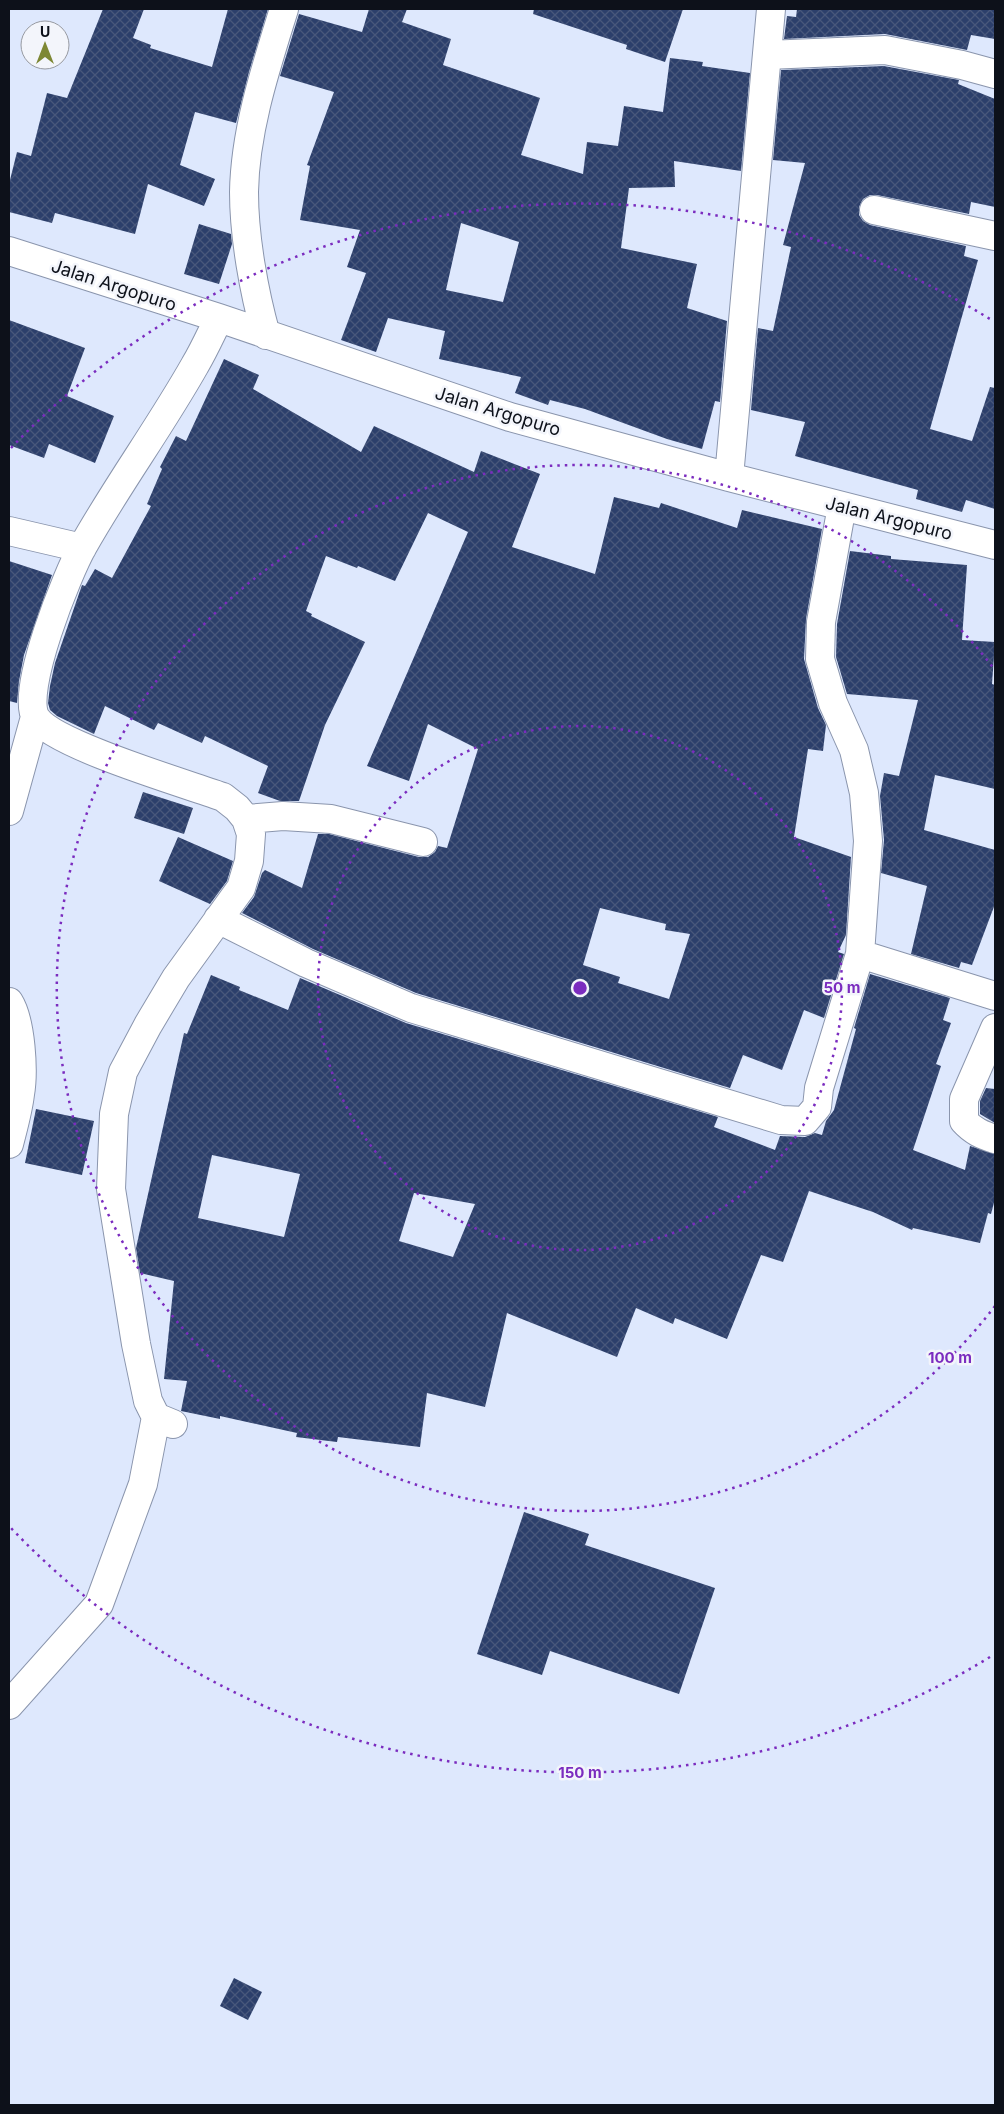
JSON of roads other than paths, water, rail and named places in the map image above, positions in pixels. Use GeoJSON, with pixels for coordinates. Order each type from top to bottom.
{"type":"FeatureCollection","features":[{"type":"Feature","properties":{"kind":"street"},"geometry":{"type":"LineString","coordinates":[[266,335],[255,298],[244,192],[251,132],[273,43],[284,9]]}},
{"type":"Feature","properties":{"kind":"street"},"geometry":{"type":"LineString","coordinates":[[729,477],[771,9]]}},
{"type":"Feature","properties":{"kind":"street"},"geometry":{"type":"LineString","coordinates":[[767,55],[885,50],[962,65],[995,74]]}},
{"type":"Feature","properties":{"kind":"street"},"geometry":{"type":"LineString","coordinates":[[874,210],[995,236]]}},
{"type":"Feature","properties":{"kind":"street","name":"Jalan Argopuro"},"geometry":{"type":"LineString","coordinates":[[9,251],[219,318],[510,417],[729,477],[995,545]]}},
{"type":"Feature","properties":{"kind":"street"},"geometry":{"type":"LineString","coordinates":[[9,811],[35,717],[32,691],[42,646],[82,548],[195,365],[219,318]]}},
{"type":"Feature","properties":{"kind":"street"},"geometry":{"type":"LineString","coordinates":[[218,919],[306,963],[412,1008],[781,1120],[805,1121],[817,1107],[819,1088],[860,954],[868,841],[864,793],[854,750],[833,704],[820,659],[821,622],[842,506]]}},
{"type":"Feature","properties":{"kind":"street"},"geometry":{"type":"LineString","coordinates":[[9,531],[82,548]]}},
{"type":"Feature","properties":{"kind":"street"},"geometry":{"type":"LineString","coordinates":[[9,1705],[99,1604],[165,1421],[148,1401],[118,1240],[111,1189],[114,1114],[124,1072],[176,978],[242,888],[249,862],[251,834],[246,819],[237,808],[223,797],[104,756],[50,731],[35,717]]}},
{"type":"Feature","properties":{"kind":"street"},"geometry":{"type":"LineString","coordinates":[[246,819],[283,816],[330,819],[423,842]]}},
{"type":"Feature","properties":{"kind":"street"},"geometry":{"type":"LineString","coordinates":[[860,954],[995,996]]}},
{"type":"Feature","properties":{"kind":"street"},"geometry":{"type":"LineString","coordinates":[[9,1002],[14,1010],[20,1053],[20,1093],[9,1144]]}},
{"type":"Feature","properties":{"kind":"street"},"geometry":{"type":"LineString","coordinates":[[995,1028],[964,1099],[964,1121],[982,1135],[995,1139]]}}]}
